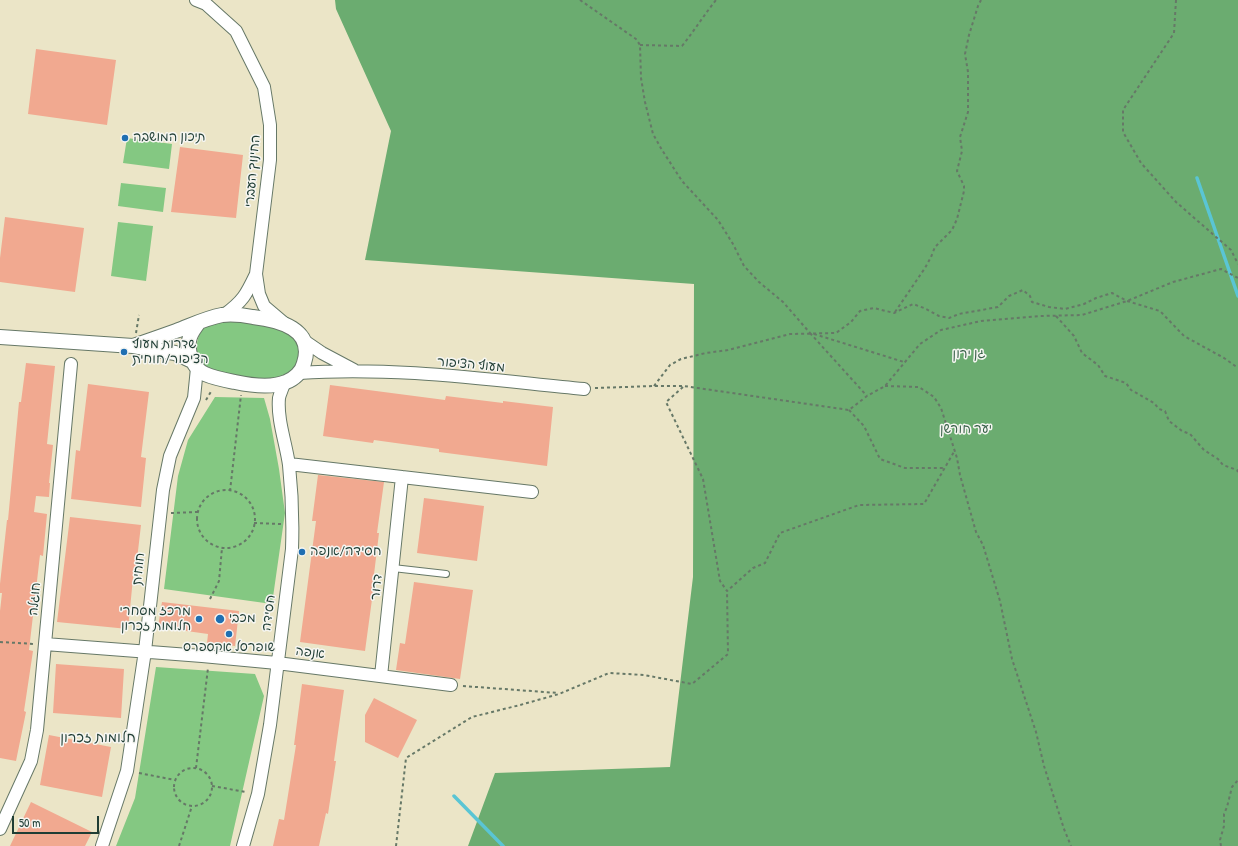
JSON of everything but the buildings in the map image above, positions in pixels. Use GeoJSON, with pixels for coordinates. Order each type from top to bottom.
{"type":"FeatureCollection","features":[{"type":"Feature","properties":{"kind":"street","name":"החינוך העברי"},"geometry":{"type":"LineString","coordinates":[[196,0],[206,4],[236,31],[264,87],[270,125],[270,160],[256,274],[259,294],[264,306],[284,323]]}},
{"type":"Feature","properties":{"kind":"street","name":"החינוך העברי"},"geometry":{"type":"LineString","coordinates":[[224,315],[238,305],[247,293],[256,274]]}},
{"type":"Feature","properties":{"kind":"street"},"geometry":{"type":"LineString","coordinates":[[133,346],[208,318],[224,315],[261,318],[284,323],[299,333],[306,349],[304,366],[292,379],[284,383],[256,385],[204,374],[195,364],[189,351],[189,341],[192,331],[199,322]]}},
{"type":"Feature","properties":{"kind":"street"},"geometry":{"type":"LineString","coordinates":[[0,337],[133,346],[175,353],[195,364]]}},
{"type":"Feature","properties":{"kind":"street","name":"מעוף הציפור"},"geometry":{"type":"LineString","coordinates":[[303,340],[322,353],[355,371]]}},
{"type":"Feature","properties":{"kind":"street","name":"חוגלה"},"geometry":{"type":"LineString","coordinates":[[0,829],[31,762],[37,730],[70,364]]}},
{"type":"Feature","properties":{"kind":"street","name":"חוחית"},"geometry":{"type":"LineString","coordinates":[[102,846],[127,771],[145,652],[159,513],[170,456],[194,398],[195,364]]}},
{"type":"Feature","properties":{"kind":"street","name":"מעוף הציפור"},"geometry":{"type":"LineString","coordinates":[[299,373],[355,371],[439,376],[584,389]]}},
{"type":"Feature","properties":{"kind":"street","name":"חסידה"},"geometry":{"type":"LineString","coordinates":[[243,846],[252,793],[270,725],[292,549],[293,525],[289,464],[282,434],[279,397],[284,383]]}},
{"type":"Feature","properties":{"kind":"street"},"geometry":{"type":"LineString","coordinates":[[289,464],[532,492]]}},
{"type":"Feature","properties":{"kind":"street","name":"דרור"},"geometry":{"type":"LineString","coordinates":[[382,676],[402,477]]}},
{"type":"Feature","properties":{"kind":"street","name":"אנפה"},"geometry":{"type":"LineString","coordinates":[[45,644],[277,663],[451,685]]}},
{"type":"Feature","properties":{"kind":"lane"},"geometry":{"type":"LineString","coordinates":[[393,568],[446,574]]}},
{"type":"Feature","properties":{"kind":"path"},"geometry":{"type":"LineString","coordinates":[[580,0],[636,39],[640,45],[641,78],[653,134],[682,181],[718,220],[733,244],[744,266],[759,282],[783,302],[867,396]]}},
{"type":"Feature","properties":{"kind":"path"},"geometry":{"type":"LineString","coordinates":[[640,45],[682,46],[716,0]]}},
{"type":"Feature","properties":{"kind":"path"},"geometry":{"type":"LineString","coordinates":[[894,313],[925,268],[935,247],[952,230],[957,219],[964,192],[964,186],[957,172],[962,151],[960,138],[968,112],[968,72],[965,54],[969,35],[981,0]]}},
{"type":"Feature","properties":{"kind":"path"},"geometry":{"type":"LineString","coordinates":[[1176,0],[1174,33],[1122,110],[1123,132],[1141,163],[1176,202],[1231,250],[1238,264]]}},
{"type":"Feature","properties":{"kind":"path"},"geometry":{"type":"LineString","coordinates":[[849,410],[867,396],[885,386],[920,344],[940,330],[981,321],[1040,316],[1082,315],[1127,301],[1173,282],[1221,269],[1238,278]]}},
{"type":"Feature","properties":{"kind":"path"},"geometry":{"type":"LineString","coordinates":[[654,386],[670,365],[681,359],[728,350],[790,334],[836,333],[851,322],[860,311],[874,308],[894,313],[913,304],[939,316],[949,318],[959,314],[998,307],[1009,296],[1023,290],[1030,296],[1032,302],[1049,307],[1065,309],[1084,304],[1112,293],[1127,301],[1160,311],[1184,336],[1224,358],[1238,368]]}},
{"type":"Feature","properties":{"kind":"path"},"geometry":{"type":"LineString","coordinates":[[1056,316],[1074,336],[1082,353],[1098,365],[1106,376],[1126,384],[1131,390],[1154,403],[1159,409],[1165,411],[1169,420],[1182,431],[1190,434],[1204,450],[1218,459],[1223,465],[1237,470],[1238,472]]}},
{"type":"Feature","properties":{"kind":"path"},"geometry":{"type":"LineString","coordinates":[[810,333],[904,362]]}},
{"type":"Feature","properties":{"kind":"path"},"geometry":{"type":"LineString","coordinates":[[230,491],[243,383]]}},
{"type":"Feature","properties":{"kind":"path"},"geometry":{"type":"LineString","coordinates":[[396,846],[406,758],[472,716],[559,694],[609,673],[644,675],[692,684],[728,654],[727,591],[720,581],[703,479],[666,402],[684,386]]}},
{"type":"Feature","properties":{"kind":"path"},"geometry":{"type":"LineString","coordinates":[[584,389],[684,386],[849,410],[864,426],[880,459],[905,468],[944,468]]}},
{"type":"Feature","properties":{"kind":"path"},"geometry":{"type":"LineString","coordinates":[[885,386],[919,387],[934,396],[942,408],[958,458],[960,476],[976,532],[983,544],[1000,601],[1012,659],[1036,732],[1044,766],[1071,846]]}},
{"type":"Feature","properties":{"kind":"path"},"geometry":{"type":"LineString","coordinates":[[727,591],[753,568],[765,563],[780,534],[859,505],[924,504],[955,450]]}},
{"type":"Feature","properties":{"kind":"path"},"geometry":{"type":"LineString","coordinates":[[230,491],[246,499],[251,506],[254,514],[252,532],[240,545],[231,548],[222,548],[212,545],[199,531],[197,522],[198,512],[201,504],[206,498],[218,492],[230,491]]}},
{"type":"Feature","properties":{"kind":"path"},"geometry":{"type":"LineString","coordinates":[[159,513],[198,512]]}},
{"type":"Feature","properties":{"kind":"path"},"geometry":{"type":"LineString","coordinates":[[254,523],[293,525]]}},
{"type":"Feature","properties":{"kind":"path"},"geometry":{"type":"LineString","coordinates":[[210,599],[219,581],[222,548]]}},
{"type":"Feature","properties":{"kind":"path"},"geometry":{"type":"LineString","coordinates":[[0,642],[45,644]]}},
{"type":"Feature","properties":{"kind":"path"},"geometry":{"type":"LineString","coordinates":[[196,768],[210,657]]}},
{"type":"Feature","properties":{"kind":"path"},"geometry":{"type":"LineString","coordinates":[[451,685],[559,694]]}},
{"type":"Feature","properties":{"kind":"path"},"geometry":{"type":"LineString","coordinates":[[196,768],[207,774],[212,786],[209,797],[204,802],[192,806],[185,804],[177,797],[174,791],[175,780],[178,774],[183,770],[196,768]]}},
{"type":"Feature","properties":{"kind":"path"},"geometry":{"type":"LineString","coordinates":[[127,771],[175,780]]}},
{"type":"Feature","properties":{"kind":"path"},"geometry":{"type":"LineString","coordinates":[[1221,846],[1220,840],[1224,826],[1224,814],[1232,788],[1238,780]]}},
{"type":"Feature","properties":{"kind":"path"},"geometry":{"type":"LineString","coordinates":[[248,785],[252,793]]}},
{"type":"Feature","properties":{"kind":"path"},"geometry":{"type":"LineString","coordinates":[[212,786],[252,793]]}},
{"type":"Feature","properties":{"kind":"path"},"geometry":{"type":"LineString","coordinates":[[179,846],[192,806]]}},
{"type":"Feature","properties":{"kind":"green space","name":"יער חורשן"},"geometry":{"type":"Polygon","coordinates":[[[335,0],[1238,0],[1238,846],[468,846],[495,773],[670,767],[693,577],[694,284],[365,260],[391,131],[336,9],[335,0]]]}},
{"type":"Feature","properties":{"kind":"green space"},"geometry":{"type":"Polygon","coordinates":[[[127,138],[172,144],[169,169],[123,163],[127,138]]]}},
{"type":"Feature","properties":{"kind":"green space"},"geometry":{"type":"Polygon","coordinates":[[[121,183],[166,188],[163,212],[118,206],[121,183]]]}},
{"type":"Feature","properties":{"kind":"green space"},"geometry":{"type":"Polygon","coordinates":[[[118,222],[153,226],[146,281],[111,276],[118,222]]]}},
{"type":"Feature","properties":{"kind":"green space"},"geometry":{"type":"Polygon","coordinates":[[[219,320],[246,320],[287,330],[293,336],[299,352],[295,367],[290,373],[283,377],[274,379],[251,380],[208,369],[203,364],[197,351],[198,337],[201,331],[212,322],[219,320]]]}},
{"type":"Feature","properties":{"kind":"green space"},"geometry":{"type":"Polygon","coordinates":[[[215,397],[264,398],[270,419],[285,513],[272,604],[164,589],[178,476],[188,440],[215,397]]]}},
{"type":"Feature","properties":{"kind":"green space"},"geometry":{"type":"Polygon","coordinates":[[[156,667],[255,674],[264,696],[230,846],[116,846],[135,798],[156,667]]]}},
{"type":"Feature","properties":{"kind":"waterway"},"geometry":{"type":"LineString","coordinates":[[1197,178],[1238,296]]}},
{"type":"Feature","properties":{"kind":"waterway"},"geometry":{"type":"LineString","coordinates":[[454,796],[503,846]]}},
{"type":"Feature","properties":{"kind":"place","name":"תיכון המושבה"},"geometry":{"type":"Point","coordinates":[125,138]}},
{"type":"Feature","properties":{"kind":"place","name":"שדרות מעוף הציפור/חוחית"},"geometry":{"type":"Point","coordinates":[124,352]}},
{"type":"Feature","properties":{"kind":"place","name":"חסידה/אנפה"},"geometry":{"type":"Point","coordinates":[302,552]}},
{"type":"Feature","properties":{"kind":"place","name":"מרכז מסחרי חלומות זכרון"},"geometry":{"type":"Point","coordinates":[199,619]}},
{"type":"Feature","properties":{"kind":"place","name":"מכבי"},"geometry":{"type":"Point","coordinates":[220,619]}},
{"type":"Feature","properties":{"kind":"place","name":"שופרסל אקספרס"},"geometry":{"type":"Point","coordinates":[229,634]}},
{"type":"Feature","properties":{"kind":"district","name":"חלומות זכרון"},"geometry":{"type":"Point","coordinates":[98,738]}},
{"type":"Feature","properties":{"kind":"park label","name":"גן ירון"},"geometry":{"type":"Point","coordinates":[969,355]}}]}
